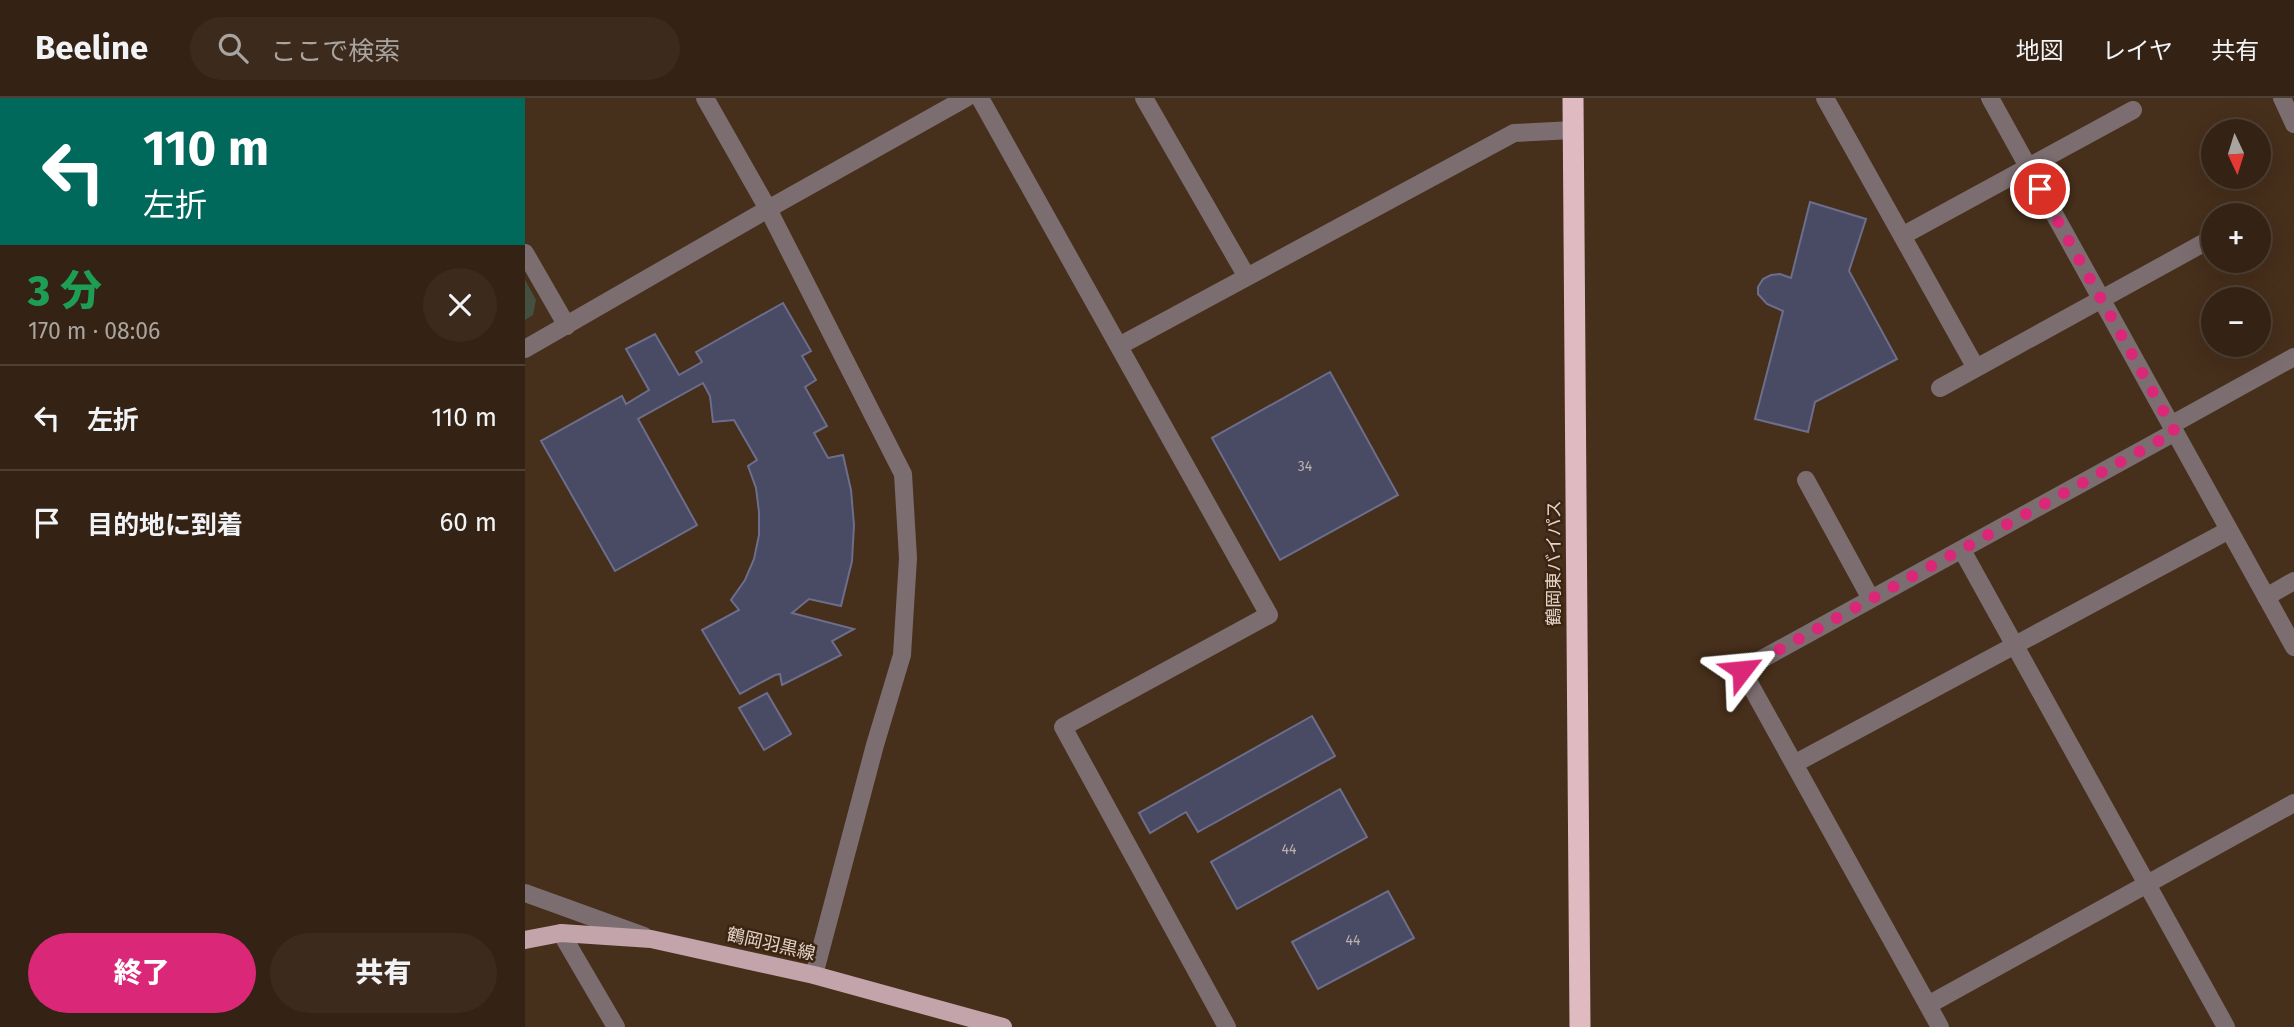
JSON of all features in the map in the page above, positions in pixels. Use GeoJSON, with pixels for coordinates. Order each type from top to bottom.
{"type":"FeatureCollection","features":[{"type":"Feature","properties":{"kind":"highway","name":"鶴岡東バイパス"},"geometry":{"type":"LineString","coordinates":[[1573,98],[1580,1027]]}},
{"type":"Feature","properties":{"kind":"main road","name":"鶴岡羽黒線"},"geometry":{"type":"LineString","coordinates":[[525,940],[561,933],[651,939],[814,975],[1003,1027]]}},
{"type":"Feature","properties":{"kind":"street"},"geometry":{"type":"LineString","coordinates":[[705,98],[768,209],[903,474],[908,558],[902,655],[875,745],[814,975]]}},
{"type":"Feature","properties":{"kind":"street"},"geometry":{"type":"LineString","coordinates":[[525,349],[966,98]]}},
{"type":"Feature","properties":{"kind":"street"},"geometry":{"type":"LineString","coordinates":[[980,98],[1269,615],[1063,727],[1227,1027]]}},
{"type":"Feature","properties":{"kind":"street"},"geometry":{"type":"LineString","coordinates":[[1144,98],[1247,277]]}},
{"type":"Feature","properties":{"kind":"street"},"geometry":{"type":"LineString","coordinates":[[1825,98],[1976,368]]}},
{"type":"Feature","properties":{"kind":"street"},"geometry":{"type":"LineString","coordinates":[[1990,98],[2294,648]]}},
{"type":"Feature","properties":{"kind":"street"},"geometry":{"type":"LineString","coordinates":[[2282,98],[2294,124]]}},
{"type":"Feature","properties":{"kind":"street"},"geometry":{"type":"LineString","coordinates":[[1902,236],[2133,110]]}},
{"type":"Feature","properties":{"kind":"street"},"geometry":{"type":"LineString","coordinates":[[1119,346],[1514,133],[1573,130]]}},
{"type":"Feature","properties":{"kind":"street"},"geometry":{"type":"LineString","coordinates":[[1940,388],[2201,244]]}},
{"type":"Feature","properties":{"kind":"street"},"geometry":{"type":"LineString","coordinates":[[525,253],[567,326]]}},
{"type":"Feature","properties":{"kind":"street"},"geometry":{"type":"LineString","coordinates":[[1940,1027],[1742,670],[1962,550],[2294,357]]}},
{"type":"Feature","properties":{"kind":"street"},"geometry":{"type":"LineString","coordinates":[[1806,480],[1871,599]]}},
{"type":"Feature","properties":{"kind":"street"},"geometry":{"type":"LineString","coordinates":[[1794,764],[2229,530]]}},
{"type":"Feature","properties":{"kind":"street"},"geometry":{"type":"LineString","coordinates":[[1962,550],[2226,1027]]}},
{"type":"Feature","properties":{"kind":"street"},"geometry":{"type":"LineString","coordinates":[[2266,597],[2294,581]]}},
{"type":"Feature","properties":{"kind":"street"},"geometry":{"type":"LineString","coordinates":[[1928,1005],[2294,803]]}},
{"type":"Feature","properties":{"kind":"street"},"geometry":{"type":"LineString","coordinates":[[525,893],[651,939]]}},
{"type":"Feature","properties":{"kind":"street"},"geometry":{"type":"LineString","coordinates":[[561,933],[616,1027]]}},
{"type":"Feature","properties":{"kind":"green space"},"geometry":{"type":"Polygon","coordinates":[[[525,280],[536,300],[533,315],[525,320],[525,280]]]}},
{"type":"Feature","properties":{"kind":"building"},"geometry":{"type":"Polygon","coordinates":[[[1810,202],[1866,219],[1849,271],[1897,359],[1815,402],[1808,432],[1755,419],[1783,311],[1767,304],[1758,294],[1758,287],[1763,279],[1771,275],[1780,274],[1791,278],[1810,202]]]}},
{"type":"Feature","properties":{"kind":"building"},"geometry":{"type":"Polygon","coordinates":[[[783,303],[811,351],[802,356],[816,380],[805,387],[827,426],[814,433],[828,458],[843,455],[851,490],[854,525],[852,561],[841,606],[809,599],[792,613],[854,629],[832,641],[841,655],[782,685],[780,674],[775,675],[740,694],[702,630],[739,610],[731,600],[745,580],[754,559],[759,535],[756,488],[748,466],[757,460],[734,420],[713,422],[710,396],[703,383],[638,419],[697,525],[615,571],[541,441],[622,396],[626,404],[649,390],[626,349],[655,334],[679,375],[702,362],[696,352],[783,303]]]}},
{"type":"Feature","properties":{"kind":"building"},"geometry":{"type":"Polygon","coordinates":[[[1330,372],[1398,495],[1280,560],[1212,438],[1330,372]]]}},
{"type":"Feature","properties":{"kind":"building"},"geometry":{"type":"Polygon","coordinates":[[[767,693],[791,734],[764,750],[739,708],[767,693]]]}},
{"type":"Feature","properties":{"kind":"building"},"geometry":{"type":"Polygon","coordinates":[[[1312,716],[1335,756],[1198,832],[1186,812],[1150,833],[1139,813],[1312,716]]]}},
{"type":"Feature","properties":{"kind":"building"},"geometry":{"type":"Polygon","coordinates":[[[1340,789],[1367,837],[1237,909],[1211,862],[1340,789]]]}},
{"type":"Feature","properties":{"kind":"building"},"geometry":{"type":"Polygon","coordinates":[[[1388,891],[1414,938],[1318,989],[1292,942],[1388,891]]]}},
{"type":"Feature","properties":{"kind":"route"},"geometry":{"type":"LineString","coordinates":[[1742,670],[2175,432],[2040,189]]}}]}
